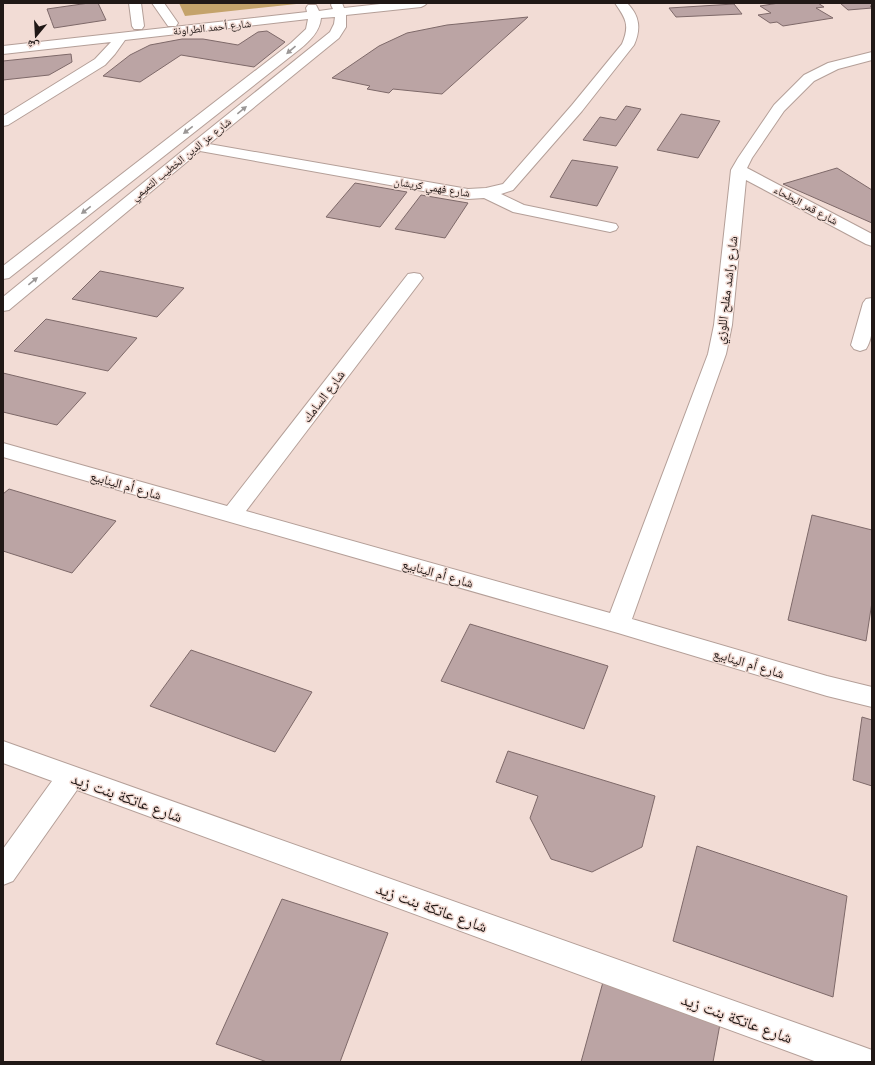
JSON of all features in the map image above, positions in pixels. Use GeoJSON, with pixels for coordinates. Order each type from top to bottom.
{"type":"FeatureCollection","features":[{"type":"Feature","properties":{"kind":"street"},"geometry":{"type":"LineString","coordinates":[[135,3],[138,26]]}},
{"type":"Feature","properties":{"kind":"street"},"geometry":{"type":"LineString","coordinates":[[158,3],[172,22]]}},
{"type":"Feature","properties":{"kind":"street","name":"شارع أحمد الطراونة"},"geometry":{"type":"LineString","coordinates":[[338,8],[354,3]]}},
{"type":"Feature","properties":{"kind":"street","name":"شارع أحمد الطراونة"},"geometry":{"type":"LineString","coordinates":[[3,42],[172,22],[338,8],[398,6],[421,3]]}},
{"type":"Feature","properties":{"kind":"street","name":"شارع فهمي كريشان"},"geometry":{"type":"LineString","coordinates":[[197,146],[468,194],[487,193],[508,187],[577,108],[628,45],[633,33],[633,19],[622,3]]}},
{"type":"Feature","properties":{"kind":"street","name":"شارع عز الدين الخطيب التميمي"},"geometry":{"type":"LineString","coordinates":[[3,306],[197,146],[335,35],[359,17],[398,6]]}},
{"type":"Feature","properties":{"kind":"street"},"geometry":{"type":"LineString","coordinates":[[335,35],[341,25],[338,8]]}},
{"type":"Feature","properties":{"kind":"street","name":"شارع أحمد الطراونة"},"geometry":{"type":"LineString","coordinates":[[3,50],[277,19],[314,11]]}},
{"type":"Feature","properties":{"kind":"street","name":"شارع عز الدين الخطيب التميمي"},"geometry":{"type":"LineString","coordinates":[[3,274],[283,56],[315,26],[314,11]]}},
{"type":"Feature","properties":{"kind":"street"},"geometry":{"type":"LineString","coordinates":[[277,19],[294,26],[306,36]]}},
{"type":"Feature","properties":{"kind":"street"},"geometry":{"type":"LineString","coordinates":[[3,122],[100,62],[111,51],[121,37]]}},
{"type":"Feature","properties":{"kind":"street","name":"شارع راشد مفلح اللوزي"},"geometry":{"type":"LineString","coordinates":[[618,624],[717,354],[723,325],[739,170],[754,143],[780,108],[809,78],[833,66],[872,56]]}},
{"type":"Feature","properties":{"kind":"street","name":"شارع قمر البطحاء"},"geometry":{"type":"LineString","coordinates":[[739,170],[872,241]]}},
{"type":"Feature","properties":{"kind":"street"},"geometry":{"type":"LineString","coordinates":[[487,193],[519,209],[610,227]]}},
{"type":"Feature","properties":{"kind":"street","name":"شارع السامك"},"geometry":{"type":"LineString","coordinates":[[232,514],[414,278]]}},
{"type":"Feature","properties":{"kind":"street"},"geometry":{"type":"LineString","coordinates":[[860,345],[872,303]]}},
{"type":"Feature","properties":{"kind":"street","name":"شارع أم الينابيع"},"geometry":{"type":"LineString","coordinates":[[3,450],[618,624],[827,686],[872,697]]}},
{"type":"Feature","properties":{"kind":"street","name":"شارع عاتكة بنت زيد"},"geometry":{"type":"LineString","coordinates":[[3,752],[831,1057],[861,1062]]}},
{"type":"Feature","properties":{"kind":"street"},"geometry":{"type":"LineString","coordinates":[[3,872],[71,777]]}},
{"type":"Feature","properties":{"kind":"shaded area"},"geometry":{"type":"Polygon","coordinates":[[[179,3],[306,3],[185,16],[179,3]]]}},
{"type":"Feature","properties":{"kind":"building"},"geometry":{"type":"Polygon","coordinates":[[[98,3],[106,20],[54,28],[47,9],[98,3]]]}},
{"type":"Feature","properties":{"kind":"building"},"geometry":{"type":"Polygon","coordinates":[[[779,3],[818,3],[824,7],[816,8],[833,18],[783,26],[777,22],[770,23],[758,15],[771,13],[760,6],[779,3]]]}},
{"type":"Feature","properties":{"kind":"building"},"geometry":{"type":"Polygon","coordinates":[[[840,3],[872,3],[872,6],[870,6],[872,8],[848,10],[840,3]]]}},
{"type":"Feature","properties":{"kind":"building"},"geometry":{"type":"Polygon","coordinates":[[[734,4],[742,14],[676,17],[669,8],[734,4]]]}},
{"type":"Feature","properties":{"kind":"building"},"geometry":{"type":"Polygon","coordinates":[[[528,17],[442,94],[393,89],[389,93],[367,89],[370,86],[332,78],[379,46],[407,33],[447,25],[528,17]]]}},
{"type":"Feature","properties":{"kind":"building"},"geometry":{"type":"Polygon","coordinates":[[[267,31],[285,42],[254,67],[181,55],[140,82],[103,76],[130,55],[150,45],[182,39],[203,39],[238,45],[258,32],[267,31]]]}},
{"type":"Feature","properties":{"kind":"building"},"geometry":{"type":"Polygon","coordinates":[[[71,54],[72,62],[49,75],[3,80],[3,61],[71,54]]]}},
{"type":"Feature","properties":{"kind":"building"},"geometry":{"type":"Polygon","coordinates":[[[626,106],[641,109],[616,146],[583,140],[600,117],[616,120],[626,106]]]}},
{"type":"Feature","properties":{"kind":"building"},"geometry":{"type":"Polygon","coordinates":[[[681,114],[720,121],[698,158],[657,150],[681,114]]]}},
{"type":"Feature","properties":{"kind":"building"},"geometry":{"type":"Polygon","coordinates":[[[572,160],[618,167],[597,206],[550,197],[572,160]]]}},
{"type":"Feature","properties":{"kind":"building"},"geometry":{"type":"Polygon","coordinates":[[[837,168],[872,190],[872,223],[783,184],[837,168]]]}},
{"type":"Feature","properties":{"kind":"building"},"geometry":{"type":"Polygon","coordinates":[[[355,183],[407,192],[380,227],[326,217],[355,183]]]}},
{"type":"Feature","properties":{"kind":"building"},"geometry":{"type":"Polygon","coordinates":[[[421,195],[468,203],[445,238],[395,229],[421,195]]]}},
{"type":"Feature","properties":{"kind":"building"},"geometry":{"type":"Polygon","coordinates":[[[100,271],[184,288],[157,317],[72,299],[100,271]]]}},
{"type":"Feature","properties":{"kind":"building"},"geometry":{"type":"Polygon","coordinates":[[[46,319],[137,338],[108,371],[14,351],[46,319]]]}},
{"type":"Feature","properties":{"kind":"building"},"geometry":{"type":"Polygon","coordinates":[[[3,373],[86,393],[57,425],[3,412],[3,373]]]}},
{"type":"Feature","properties":{"kind":"building"},"geometry":{"type":"Polygon","coordinates":[[[9,489],[116,521],[72,573],[3,551],[3,494],[9,489]]]}},
{"type":"Feature","properties":{"kind":"building"},"geometry":{"type":"Polygon","coordinates":[[[812,515],[872,530],[872,602],[866,641],[788,620],[812,515]]]}},
{"type":"Feature","properties":{"kind":"building"},"geometry":{"type":"Polygon","coordinates":[[[470,624],[608,666],[584,729],[441,681],[470,624]]]}},
{"type":"Feature","properties":{"kind":"building"},"geometry":{"type":"Polygon","coordinates":[[[191,650],[312,692],[275,752],[150,706],[191,650]]]}},
{"type":"Feature","properties":{"kind":"building"},"geometry":{"type":"Polygon","coordinates":[[[862,717],[872,720],[872,786],[853,780],[862,717]]]}},
{"type":"Feature","properties":{"kind":"building"},"geometry":{"type":"Polygon","coordinates":[[[508,751],[655,796],[642,847],[592,872],[551,859],[530,818],[538,796],[496,782],[508,751]]]}},
{"type":"Feature","properties":{"kind":"building"},"geometry":{"type":"Polygon","coordinates":[[[697,846],[847,896],[833,997],[673,941],[697,846]]]}},
{"type":"Feature","properties":{"kind":"building"},"geometry":{"type":"Polygon","coordinates":[[[282,899],[388,933],[340,1062],[267,1062],[216,1044],[282,899]]]}},
{"type":"Feature","properties":{"kind":"building"},"geometry":{"type":"Polygon","coordinates":[[[603,982],[720,1024],[713,1062],[581,1062],[603,982]]]}}]}
